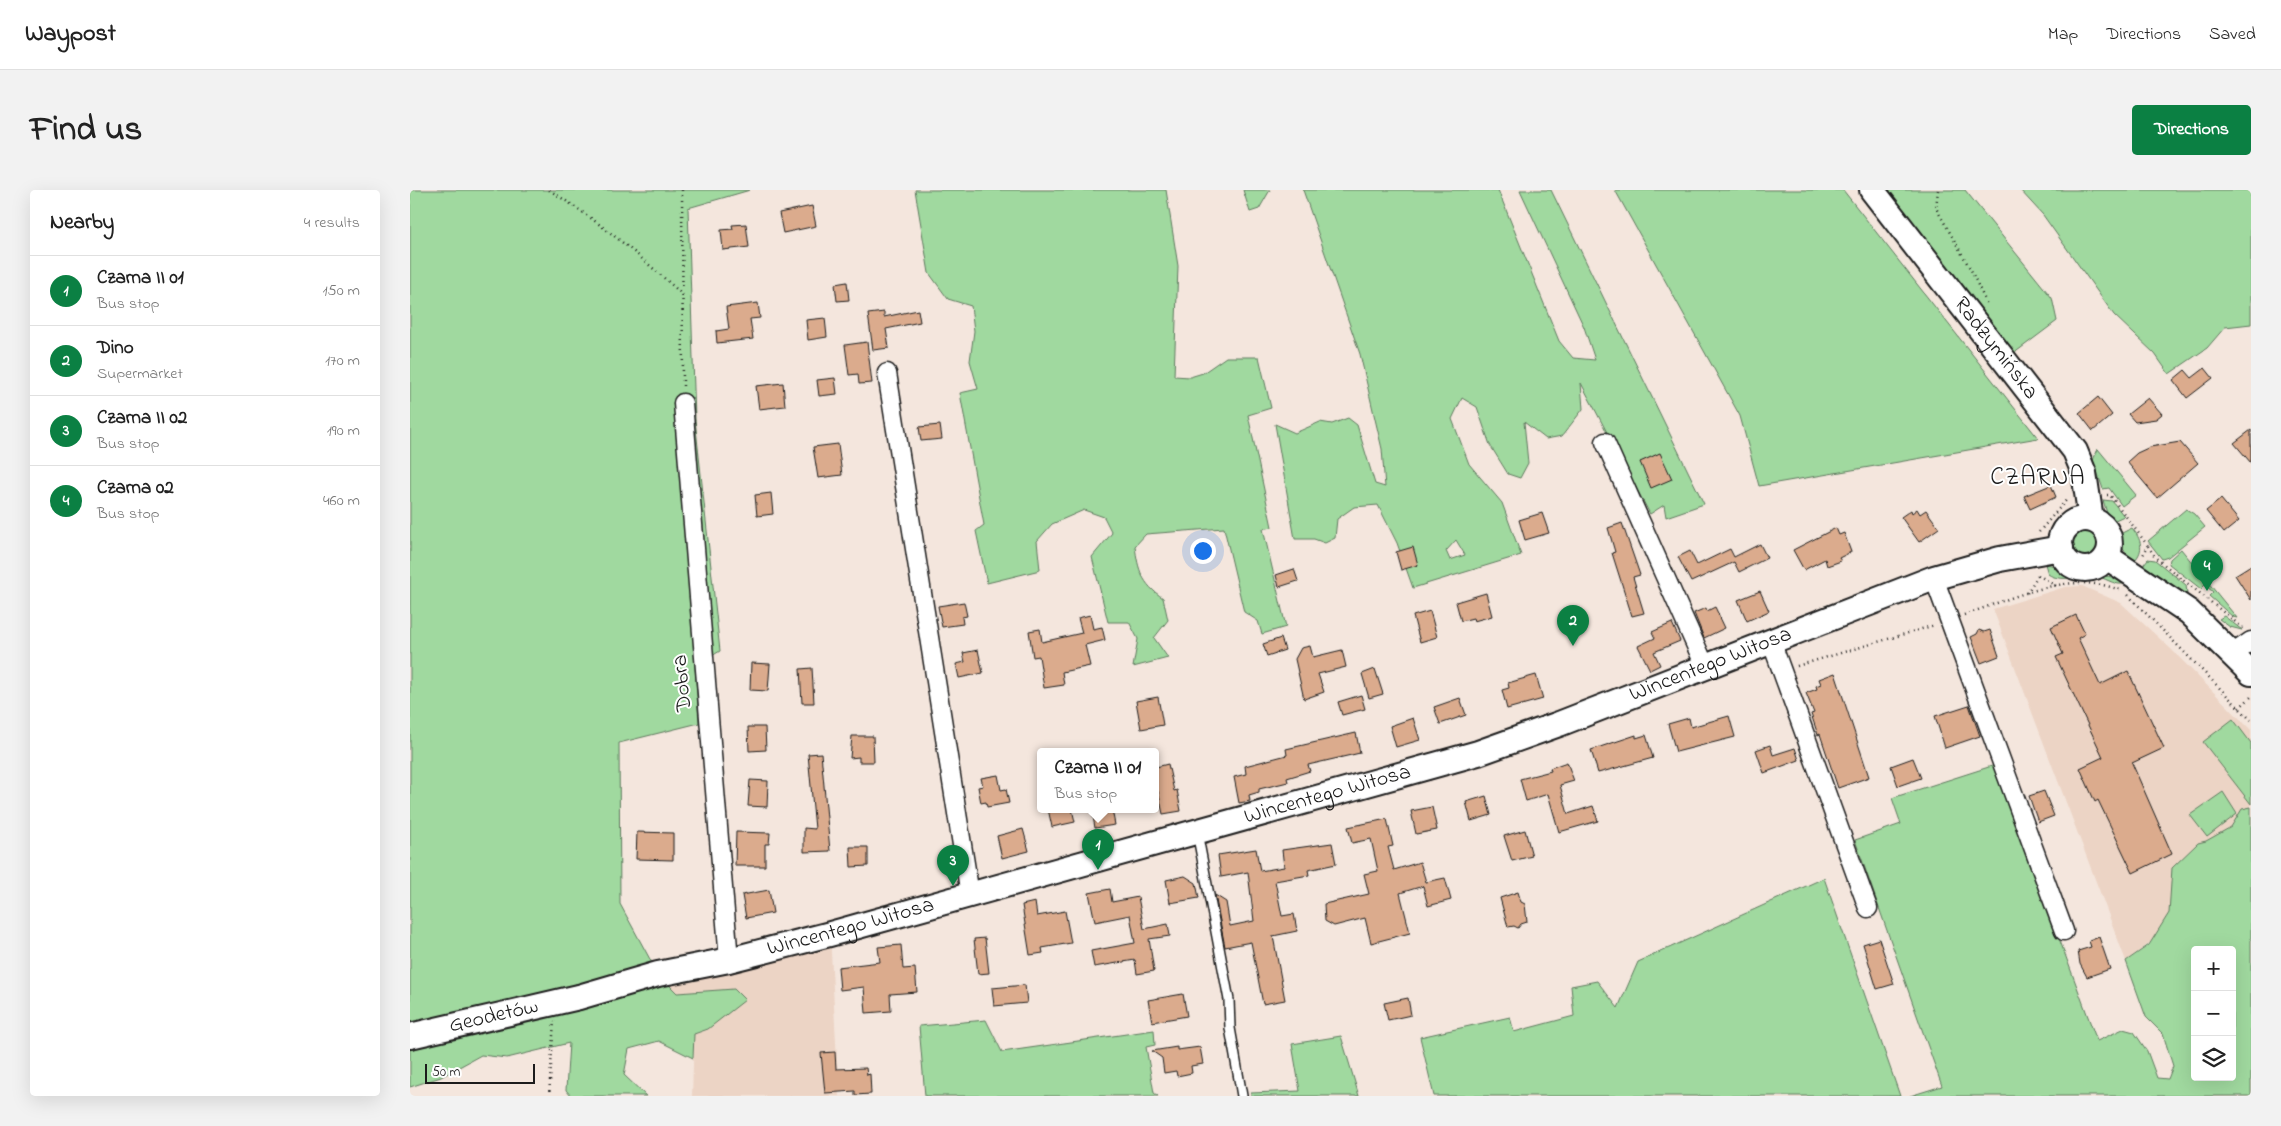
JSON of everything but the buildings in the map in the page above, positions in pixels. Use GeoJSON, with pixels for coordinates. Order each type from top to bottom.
{"type":"FeatureCollection","features":[{"type":"Feature","properties":{"kind":"main road","name":"Radzymińska"},"geometry":{"type":"LineString","coordinates":[[1872,190],[2075,451],[2084,474],[2091,519]]}},
{"type":"Feature","properties":{"kind":"main road"},"geometry":{"type":"LineString","coordinates":[[2083,519],[2091,519],[2104,528],[2110,542],[2107,557],[2101,563],[2085,568],[2069,563],[2061,548],[2061,540],[2068,526],[2083,519]]}},
{"type":"Feature","properties":{"kind":"main road","name":"Wincentego Witosa"},"geometry":{"type":"LineString","coordinates":[[579,997],[658,974],[729,960],[970,895],[1478,753],[1559,724],[1934,578],[2000,559],[2061,548]]}},
{"type":"Feature","properties":{"kind":"main road"},"geometry":{"type":"LineString","coordinates":[[2107,557],[2189,612],[2243,642],[2251,673]]}},
{"type":"Feature","properties":{"kind":"main road","name":"Geodetów"},"geometry":{"type":"LineString","coordinates":[[410,1036],[579,997]]}},
{"type":"Feature","properties":{"kind":"street"},"geometry":{"type":"LineString","coordinates":[[887,373],[970,895]]}},
{"type":"Feature","properties":{"kind":"street","name":"Dobra"},"geometry":{"type":"LineString","coordinates":[[683,403],[729,960]]}},
{"type":"Feature","properties":{"kind":"street"},"geometry":{"type":"LineString","coordinates":[[1604,442],[1705,666]]}},
{"type":"Feature","properties":{"kind":"street"},"geometry":{"type":"LineString","coordinates":[[1934,578],[2064,931]]}},
{"type":"Feature","properties":{"kind":"street"},"geometry":{"type":"LineString","coordinates":[[1771,641],[1868,908]]}},
{"type":"Feature","properties":{"kind":"lane"},"geometry":{"type":"LineString","coordinates":[[1197,832],[1229,1000],[1230,1028],[1242,1096]]}},
{"type":"Feature","properties":{"kind":"path"},"geometry":{"type":"LineString","coordinates":[[549,190],[586,213],[628,245],[683,295]]}},
{"type":"Feature","properties":{"kind":"path"},"geometry":{"type":"LineString","coordinates":[[682,190],[683,403]]}},
{"type":"Feature","properties":{"kind":"path"},"geometry":{"type":"LineString","coordinates":[[1938,190],[1936,208],[1971,270],[1989,309]]}},
{"type":"Feature","properties":{"kind":"path"},"geometry":{"type":"LineString","coordinates":[[2088,494],[2110,495],[2156,558],[2242,625],[2243,642]]}},
{"type":"Feature","properties":{"kind":"path"},"geometry":{"type":"LineString","coordinates":[[2133,575],[2148,546]]}},
{"type":"Feature","properties":{"kind":"path"},"geometry":{"type":"LineString","coordinates":[[2038,575],[2056,586]]}},
{"type":"Feature","properties":{"kind":"path"},"geometry":{"type":"LineString","coordinates":[[1783,670],[2056,586],[2087,582],[2125,592],[2251,720]]}},
{"type":"Feature","properties":{"kind":"path"},"geometry":{"type":"LineString","coordinates":[[2239,708],[2251,697]]}},
{"type":"Feature","properties":{"kind":"path"},"geometry":{"type":"LineString","coordinates":[[550,1096],[555,1002]]}},
{"type":"Feature","properties":{"kind":"shaded area"},"geometry":{"type":"Polygon","coordinates":[[[2082,586],[2121,603],[2171,649],[2251,730],[2251,867],[2126,961],[1993,609],[2065,587],[2082,586]]]}},
{"type":"Feature","properties":{"kind":"shaded area"},"geometry":{"type":"Polygon","coordinates":[[[830,934],[839,1096],[692,1096],[694,1034],[708,1029],[734,989],[677,993],[658,974],[830,934]]]}},
{"type":"Feature","properties":{"kind":"green space"},"geometry":{"type":"Polygon","coordinates":[[[410,190],[750,190],[688,208],[695,419],[720,651],[695,666],[699,723],[619,743],[620,904],[658,974],[677,993],[734,989],[745,1000],[708,1029],[694,1034],[693,1058],[659,1041],[629,1049],[624,1075],[646,1096],[571,1096],[566,1090],[569,1043],[507,1058],[481,1055],[441,1077],[410,1087],[410,190]]]}},
{"type":"Feature","properties":{"kind":"green space"},"geometry":{"type":"Polygon","coordinates":[[[915,190],[1166,190],[1178,266],[1174,376],[1190,377],[1203,373],[1226,357],[1259,357],[1271,408],[1248,415],[1272,527],[1263,529],[1286,627],[1262,634],[1258,621],[1244,612],[1224,528],[1146,534],[1135,546],[1142,576],[1150,587],[1163,598],[1168,620],[1154,638],[1168,658],[1133,667],[1138,639],[1129,622],[1108,622],[1092,557],[1112,533],[1104,517],[1084,510],[1052,524],[1037,541],[1040,570],[987,583],[976,531],[984,525],[960,393],[978,389],[970,361],[974,331],[971,306],[948,299],[929,273],[915,190]]]}},
{"type":"Feature","properties":{"kind":"green space"},"geometry":{"type":"Polygon","coordinates":[[[1243,190],[1270,190],[1259,209],[1250,212],[1243,190]]]}},
{"type":"Feature","properties":{"kind":"green space"},"geometry":{"type":"Polygon","coordinates":[[[1303,190],[1498,190],[1559,341],[1573,358],[1595,360],[1584,327],[1520,190],[1551,190],[1704,504],[1666,517],[1664,505],[1650,514],[1581,383],[1583,409],[1562,436],[1546,439],[1524,422],[1528,463],[1520,478],[1508,474],[1490,445],[1477,407],[1462,398],[1452,419],[1469,464],[1502,503],[1521,555],[1413,588],[1397,543],[1378,505],[1354,507],[1337,519],[1335,538],[1325,543],[1314,539],[1295,539],[1275,424],[1295,433],[1320,422],[1332,424],[1348,418],[1357,425],[1375,484],[1385,487],[1382,449],[1360,354],[1303,190]],[[1456,540],[1446,551],[1450,560],[1465,555],[1456,540]]]}},
{"type":"Feature","properties":{"kind":"green space"},"geometry":{"type":"Polygon","coordinates":[[[1615,190],[1843,190],[2038,438],[1759,486],[1740,416],[1615,190]]]}},
{"type":"Feature","properties":{"kind":"green space"},"geometry":{"type":"Polygon","coordinates":[[[1874,190],[1965,190],[2052,298],[2057,321],[2005,360],[1874,190]]]}},
{"type":"Feature","properties":{"kind":"green space"},"geometry":{"type":"Polygon","coordinates":[[[2020,190],[2251,190],[2251,324],[2225,327],[2207,348],[2169,374],[2155,354],[2114,315],[2043,215],[2020,190]]]}},
{"type":"Feature","properties":{"kind":"green space"},"geometry":{"type":"Polygon","coordinates":[[[2098,449],[2136,495],[2122,506],[2109,488],[2103,489],[2093,460],[2098,449]]]}},
{"type":"Feature","properties":{"kind":"green space"},"geometry":{"type":"Polygon","coordinates":[[[2103,500],[2112,501],[2124,516],[2113,521],[2109,520],[2103,500]]]}},
{"type":"Feature","properties":{"kind":"green space"},"geometry":{"type":"Polygon","coordinates":[[[2186,509],[2194,514],[2205,527],[2168,557],[2162,559],[2148,541],[2186,509]]]}},
{"type":"Feature","properties":{"kind":"green space"},"geometry":{"type":"Polygon","coordinates":[[[2132,528],[2138,536],[2141,549],[2134,561],[2121,547],[2118,535],[2132,528]]]}},
{"type":"Feature","properties":{"kind":"green space"},"geometry":{"type":"Polygon","coordinates":[[[2085,529],[2096,533],[2100,544],[2096,555],[2085,559],[2074,555],[2070,544],[2074,533],[2085,529]]]}},
{"type":"Feature","properties":{"kind":"green space"},"geometry":{"type":"Polygon","coordinates":[[[2181,549],[2237,618],[2233,617],[2209,596],[2213,592],[2205,585],[2201,589],[2169,564],[2170,559],[2181,549]]]}},
{"type":"Feature","properties":{"kind":"green space"},"geometry":{"type":"Polygon","coordinates":[[[2148,559],[2155,560],[2186,585],[2187,594],[2145,568],[2144,564],[2148,559]]]}},
{"type":"Feature","properties":{"kind":"green space"},"geometry":{"type":"Polygon","coordinates":[[[2045,564],[2074,575],[2087,577],[2053,577],[2048,574],[2045,564]]]}},
{"type":"Feature","properties":{"kind":"green space"},"geometry":{"type":"Polygon","coordinates":[[[2106,576],[2125,583],[2116,583],[2094,577],[2106,576]]]}},
{"type":"Feature","properties":{"kind":"green space"},"geometry":{"type":"Polygon","coordinates":[[[2224,616],[2242,630],[2230,627],[2219,619],[2224,616]]]}},
{"type":"Feature","properties":{"kind":"green space"},"geometry":{"type":"Polygon","coordinates":[[[2233,719],[2251,743],[2251,804],[2203,742],[2233,719]]]}},
{"type":"Feature","properties":{"kind":"green space"},"geometry":{"type":"Polygon","coordinates":[[[1995,765],[2097,1041],[2123,1029],[2134,1032],[2147,1051],[2157,1078],[2168,1079],[2173,1066],[2163,1034],[2146,1017],[2126,961],[2149,945],[2169,913],[2172,868],[2198,843],[2206,841],[2231,827],[2242,809],[2251,807],[2251,1096],[1910,1096],[1942,1086],[1855,840],[1901,824],[1892,798],[1995,765]]]}},
{"type":"Feature","properties":{"kind":"green space"},"geometry":{"type":"Polygon","coordinates":[[[2223,792],[2237,814],[2207,837],[2190,815],[2223,792]]]}},
{"type":"Feature","properties":{"kind":"green space"},"geometry":{"type":"Polygon","coordinates":[[[1824,878],[1900,1096],[1434,1096],[1420,1037],[1510,1017],[1514,1032],[1574,1016],[1571,986],[1597,981],[1618,1008],[1638,962],[1824,878]]]}},
{"type":"Feature","properties":{"kind":"green space"},"geometry":{"type":"Polygon","coordinates":[[[986,1020],[1002,1052],[1154,1030],[1155,1045],[1146,1047],[1154,1093],[1158,1096],[925,1096],[919,1026],[986,1020]]]}},
{"type":"Feature","properties":{"kind":"green space"},"geometry":{"type":"Polygon","coordinates":[[[1341,1036],[1359,1096],[1251,1096],[1251,1093],[1300,1091],[1292,1044],[1341,1036]]]}},
{"type":"Feature","properties":{"kind":"place","name":"Czarna 02"},"geometry":{"type":"Point","coordinates":[2207,591]}},
{"type":"Feature","properties":{"kind":"place","name":"Dino"},"geometry":{"type":"Point","coordinates":[1573,646]}},
{"type":"Feature","properties":{"kind":"place","name":"Czarna II 01"},"geometry":{"type":"Point","coordinates":[1098,870]}},
{"type":"Feature","properties":{"kind":"place","name":"Czarna II 02"},"geometry":{"type":"Point","coordinates":[953,886]}},
{"type":"Feature","properties":{"kind":"district","name":"CZARNA"},"geometry":{"type":"Point","coordinates":[2038,478]}}]}
